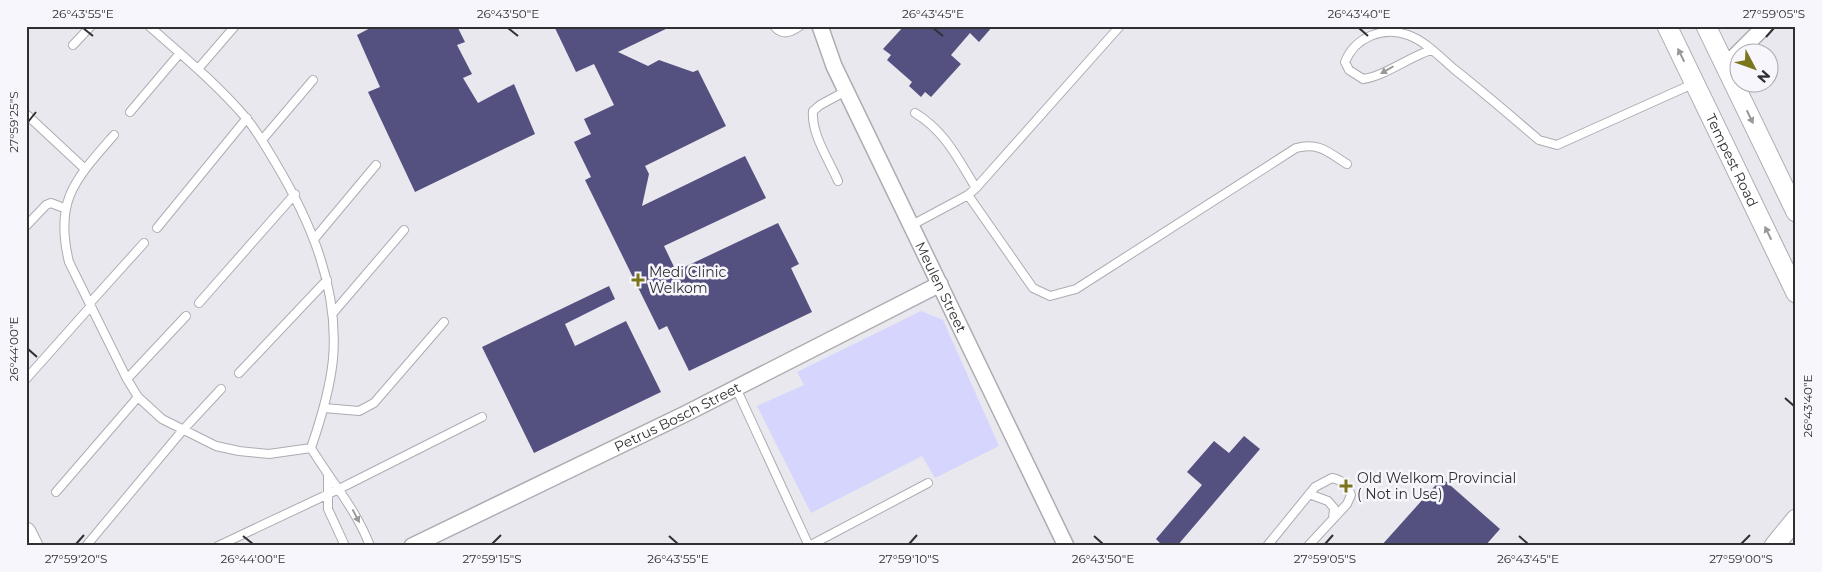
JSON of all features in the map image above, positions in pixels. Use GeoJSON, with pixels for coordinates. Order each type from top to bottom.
{"type":"FeatureCollection","features":[{"type":"Feature","properties":{"kind":"street","name":"Meulen Street"},"geometry":{"type":"LineString","coordinates":[[820,26],[846,91],[1066,546]]}},
{"type":"Feature","properties":{"kind":"street","name":"Tempest Road"},"geometry":{"type":"LineString","coordinates":[[1667,26],[1695,83],[1789,259],[1796,293]]}},
{"type":"Feature","properties":{"kind":"street"},"geometry":{"type":"LineString","coordinates":[[1706,26],[1796,212]]}},
{"type":"Feature","properties":{"kind":"street"},"geometry":{"type":"LineString","coordinates":[[1725,66],[1765,26]]}},
{"type":"Feature","properties":{"kind":"street","name":"Petrus Bosch Street"},"geometry":{"type":"LineString","coordinates":[[412,546],[736,388],[940,284]]}},
{"type":"Feature","properties":{"kind":"street"},"geometry":{"type":"LineString","coordinates":[[1774,546],[1796,519]]}},
{"type":"Feature","properties":{"kind":"street"},"geometry":{"type":"LineString","coordinates":[[26,532],[33,546]]}},
{"type":"Feature","properties":{"kind":"lane"},"geometry":{"type":"LineString","coordinates":[[73,45],[91,26]]}},
{"type":"Feature","properties":{"kind":"lane"},"geometry":{"type":"LineString","coordinates":[[149,26],[198,69],[246,118],[262,140],[294,194],[314,238],[327,280],[333,313],[333,359],[324,408],[311,448],[328,477],[339,489],[359,520],[370,546]]}},
{"type":"Feature","properties":{"kind":"lane"},"geometry":{"type":"LineString","coordinates":[[198,69],[236,26]]}},
{"type":"Feature","properties":{"kind":"lane"},"geometry":{"type":"LineString","coordinates":[[774,26],[781,33],[787,33],[800,26]]}},
{"type":"Feature","properties":{"kind":"lane"},"geometry":{"type":"LineString","coordinates":[[912,226],[968,195],[976,188],[1120,26]]}},
{"type":"Feature","properties":{"kind":"lane"},"geometry":{"type":"LineString","coordinates":[[1432,50],[1416,55],[1379,75],[1363,79],[1349,70],[1345,62],[1356,44],[1368,36],[1386,32],[1410,35],[1432,50],[1539,140],[1556,145],[1695,83]]}},
{"type":"Feature","properties":{"kind":"lane"},"geometry":{"type":"LineString","coordinates":[[130,112],[180,53]]}},
{"type":"Feature","properties":{"kind":"lane"},"geometry":{"type":"LineString","coordinates":[[262,140],[313,80]]}},
{"type":"Feature","properties":{"kind":"lane"},"geometry":{"type":"LineString","coordinates":[[838,181],[812,119],[813,111],[820,105],[846,91]]}},
{"type":"Feature","properties":{"kind":"lane"},"geometry":{"type":"LineString","coordinates":[[915,113],[939,130],[950,144],[976,188]]}},
{"type":"Feature","properties":{"kind":"lane"},"geometry":{"type":"LineString","coordinates":[[27,116],[85,169]]}},
{"type":"Feature","properties":{"kind":"lane"},"geometry":{"type":"LineString","coordinates":[[157,228],[246,118]]}},
{"type":"Feature","properties":{"kind":"lane"},"geometry":{"type":"LineString","coordinates":[[114,135],[73,186],[64,208],[63,238],[69,262],[127,379],[138,397],[162,419],[182,431],[216,446],[239,451],[269,454],[311,448]]}},
{"type":"Feature","properties":{"kind":"lane"},"geometry":{"type":"LineString","coordinates":[[968,195],[1033,288],[1050,296],[1076,289],[1296,148],[1307,145],[1318,146],[1347,164]]}},
{"type":"Feature","properties":{"kind":"lane"},"geometry":{"type":"LineString","coordinates":[[314,238],[376,165]]}},
{"type":"Feature","properties":{"kind":"lane"},"geometry":{"type":"LineString","coordinates":[[199,303],[294,194]]}},
{"type":"Feature","properties":{"kind":"lane"},"geometry":{"type":"LineString","coordinates":[[26,226],[46,205],[51,204],[64,208]]}},
{"type":"Feature","properties":{"kind":"lane"},"geometry":{"type":"LineString","coordinates":[[333,313],[404,230]]}},
{"type":"Feature","properties":{"kind":"lane"},"geometry":{"type":"LineString","coordinates":[[26,379],[144,243]]}},
{"type":"Feature","properties":{"kind":"lane"},"geometry":{"type":"LineString","coordinates":[[239,373],[327,280]]}},
{"type":"Feature","properties":{"kind":"lane"},"geometry":{"type":"LineString","coordinates":[[127,379],[186,316]]}},
{"type":"Feature","properties":{"kind":"lane"},"geometry":{"type":"LineString","coordinates":[[324,408],[359,410],[374,403],[444,322]]}},
{"type":"Feature","properties":{"kind":"lane"},"geometry":{"type":"LineString","coordinates":[[736,388],[809,546],[928,483]]}},
{"type":"Feature","properties":{"kind":"lane"},"geometry":{"type":"LineString","coordinates":[[86,546],[182,431],[221,389]]}},
{"type":"Feature","properties":{"kind":"lane"},"geometry":{"type":"LineString","coordinates":[[56,492],[138,397]]}},
{"type":"Feature","properties":{"kind":"lane"},"geometry":{"type":"LineString","coordinates":[[218,546],[482,418]]}},
{"type":"Feature","properties":{"kind":"lane"},"geometry":{"type":"LineString","coordinates":[[328,477],[326,495],[328,509],[345,546]]}},
{"type":"Feature","properties":{"kind":"lane"},"geometry":{"type":"LineString","coordinates":[[1267,546],[1315,487],[1332,478],[1345,484],[1350,495],[1347,504],[1308,546]]}},
{"type":"Feature","properties":{"kind":"lane"},"geometry":{"type":"LineString","coordinates":[[1309,494],[1328,501],[1334,508],[1333,519]]}},
{"type":"Feature","properties":{"kind":"shaded area"},"geometry":{"type":"Polygon","coordinates":[[[921,311],[943,320],[999,446],[935,478],[922,456],[811,513],[757,406],[804,385],[797,372],[921,311]]]}},
{"type":"Feature","properties":{"kind":"building"},"geometry":{"type":"Polygon","coordinates":[[[374,26],[457,26],[465,42],[457,45],[472,74],[463,78],[478,103],[514,84],[535,134],[415,192],[368,92],[380,87],[357,35],[374,26]]]}},
{"type":"Feature","properties":{"kind":"building"},"geometry":{"type":"Polygon","coordinates":[[[554,26],[672,26],[618,52],[648,66],[659,60],[693,72],[698,70],[726,126],[645,166],[649,174],[642,206],[745,156],[766,198],[664,246],[676,271],[778,223],[799,264],[791,268],[812,312],[689,371],[667,326],[659,330],[585,180],[591,177],[574,142],[591,134],[584,119],[614,105],[594,64],[576,72],[554,26]]]}},
{"type":"Feature","properties":{"kind":"building"},"geometry":{"type":"Polygon","coordinates":[[[904,26],[993,26],[979,42],[970,33],[951,55],[961,64],[931,97],[925,92],[921,97],[909,86],[912,82],[887,60],[891,55],[883,49],[904,26]]]}},
{"type":"Feature","properties":{"kind":"building"},"geometry":{"type":"Polygon","coordinates":[[[609,286],[615,299],[565,324],[575,346],[626,321],[661,392],[534,453],[482,347],[609,286]]]}},
{"type":"Feature","properties":{"kind":"building"},"geometry":{"type":"Polygon","coordinates":[[[1244,436],[1260,449],[1177,546],[1163,546],[1156,539],[1202,485],[1187,472],[1214,441],[1229,453],[1244,436]]]}},
{"type":"Feature","properties":{"kind":"building"},"geometry":{"type":"Polygon","coordinates":[[[1442,478],[1500,529],[1485,546],[1381,546],[1442,478]]]}},
{"type":"Feature","properties":{"kind":"place","name":"Medi Clinic Welkom"},"geometry":{"type":"Point","coordinates":[638,280]}},
{"type":"Feature","properties":{"kind":"place","name":"Old Welkom Provincial ( Not in Use)"},"geometry":{"type":"Point","coordinates":[1346,486]}}]}
